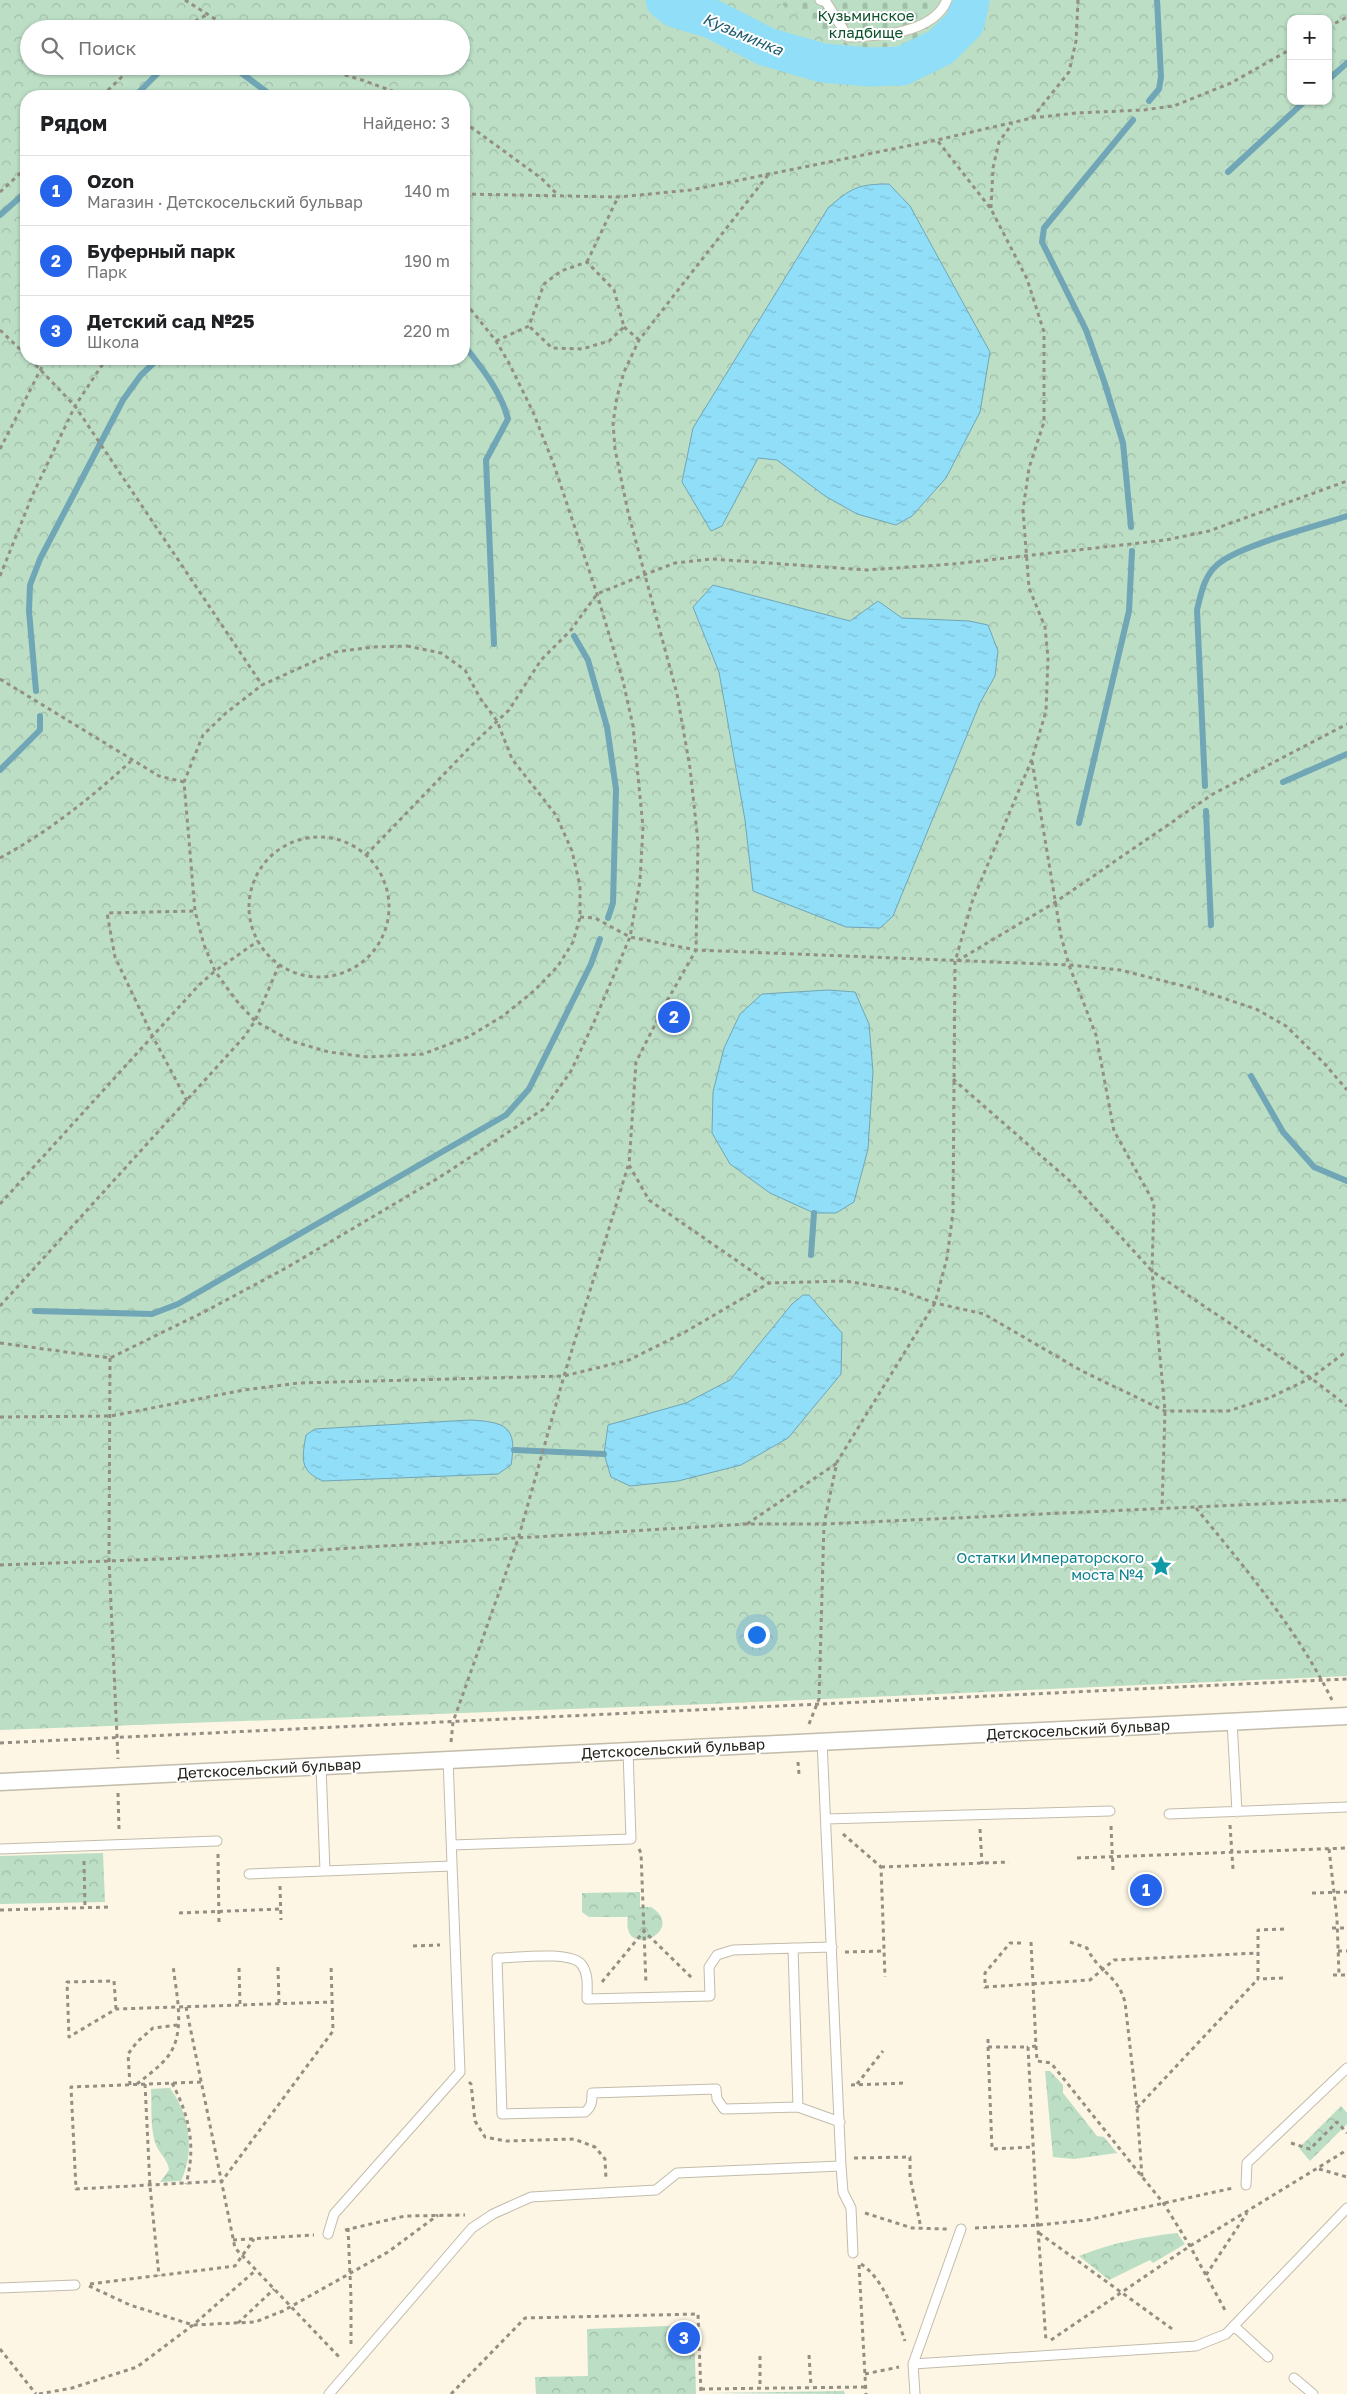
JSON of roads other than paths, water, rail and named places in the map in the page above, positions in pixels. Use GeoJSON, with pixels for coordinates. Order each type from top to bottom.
{"type":"FeatureCollection","features":[{"type":"Feature","properties":{"kind":"street","name":"Детскосельский бульвар"},"geometry":{"type":"LineString","coordinates":[[0,1782],[321,1766],[449,1752],[628,1750],[1347,1716]]}},
{"type":"Feature","properties":{"kind":"lane"},"geometry":{"type":"LineString","coordinates":[[824,1],[848,37],[886,36],[929,22],[943,10],[947,0]]}},
{"type":"Feature","properties":{"kind":"lane"},"geometry":{"type":"LineString","coordinates":[[1232,1721],[1233,1812]]}},
{"type":"Feature","properties":{"kind":"lane"},"geometry":{"type":"LineString","coordinates":[[822,1741],[841,2162],[843,2192],[851,2208],[853,2253]]}},
{"type":"Feature","properties":{"kind":"lane"},"geometry":{"type":"LineString","coordinates":[[452,1846],[631,1839],[628,1750]]}},
{"type":"Feature","properties":{"kind":"lane"},"geometry":{"type":"LineString","coordinates":[[328,2234],[334,2214],[460,2072],[449,1752]]}},
{"type":"Feature","properties":{"kind":"lane"},"geometry":{"type":"LineString","coordinates":[[321,1766],[325,1872]]}},
{"type":"Feature","properties":{"kind":"lane"},"geometry":{"type":"LineString","coordinates":[[1169,1814],[1347,1807]]}},
{"type":"Feature","properties":{"kind":"lane"},"geometry":{"type":"LineString","coordinates":[[826,1820],[1110,1811]]}},
{"type":"Feature","properties":{"kind":"lane"},"geometry":{"type":"LineString","coordinates":[[0,1849],[217,1841]]}},
{"type":"Feature","properties":{"kind":"lane"},"geometry":{"type":"LineString","coordinates":[[249,1874],[452,1866]]}},
{"type":"Feature","properties":{"kind":"lane"},"geometry":{"type":"LineString","coordinates":[[832,1950],[793,1948],[733,1950],[717,1955],[709,1967],[710,1996],[647,1998],[587,1999],[586,1974],[581,1963],[565,1956],[497,1958],[502,2114],[585,2112],[592,2103],[592,2093],[716,2089],[717,2099],[724,2109],[798,2107],[840,2122]]}},
{"type":"Feature","properties":{"kind":"lane"},"geometry":{"type":"LineString","coordinates":[[793,1948],[798,2107]]}},
{"type":"Feature","properties":{"kind":"lane"},"geometry":{"type":"LineString","coordinates":[[1246,2185],[1247,2163],[1347,2068]]}},
{"type":"Feature","properties":{"kind":"lane"},"geometry":{"type":"LineString","coordinates":[[329,2394],[472,2228],[493,2214],[531,2197],[656,2190],[676,2173],[841,2162]]}},
{"type":"Feature","properties":{"kind":"lane"},"geometry":{"type":"LineString","coordinates":[[913,2364],[1196,2346],[1226,2334],[1347,2208]]}},
{"type":"Feature","properties":{"kind":"lane"},"geometry":{"type":"LineString","coordinates":[[914,2394],[913,2364],[961,2229]]}},
{"type":"Feature","properties":{"kind":"lane"},"geometry":{"type":"LineString","coordinates":[[0,2288],[75,2285]]}},
{"type":"Feature","properties":{"kind":"lane"},"geometry":{"type":"LineString","coordinates":[[1234,2326],[1268,2357]]}},
{"type":"Feature","properties":{"kind":"lane"},"geometry":{"type":"LineString","coordinates":[[1294,2378],[1313,2394]]}},
{"type":"Feature","properties":{"kind":"water"},"geometry":{"type":"Polygon","coordinates":[[[889,184],[910,206],[990,352],[980,412],[946,478],[912,516],[896,525],[857,514],[825,496],[777,460],[758,458],[722,526],[711,531],[682,482],[693,428],[828,208],[856,188],[889,184]]]}},
{"type":"Feature","properties":{"kind":"water"},"geometry":{"type":"Polygon","coordinates":[[[713,585],[850,621],[878,601],[902,618],[969,621],[988,625],[998,651],[995,676],[980,703],[893,916],[880,928],[846,927],[753,891],[745,820],[719,672],[693,607],[713,585]]]}},
{"type":"Feature","properties":{"kind":"water"},"geometry":{"type":"Polygon","coordinates":[[[828,990],[855,992],[869,1024],[873,1072],[868,1149],[854,1202],[836,1213],[814,1213],[770,1193],[730,1164],[712,1133],[713,1092],[724,1048],[740,1014],[762,994],[828,990]]]}},
{"type":"Feature","properties":{"kind":"water"},"geometry":{"type":"Polygon","coordinates":[[[803,1295],[809,1295],[842,1333],[841,1374],[788,1438],[741,1465],[678,1481],[630,1486],[611,1477],[604,1454],[608,1425],[686,1403],[730,1380],[792,1304],[803,1295]]]}},
{"type":"Feature","properties":{"kind":"water"},"geometry":{"type":"Polygon","coordinates":[[[470,1420],[492,1422],[506,1429],[510,1434],[512,1442],[511,1465],[498,1474],[323,1481],[310,1473],[304,1463],[306,1435],[315,1429],[470,1420]]]}},
{"type":"Feature","properties":{"kind":"waterway","name":"Кузьминка"},"geometry":{"type":"LineString","coordinates":[[665,0],[675,8],[712,19],[767,47],[823,63],[868,67],[902,66],[941,47],[965,23],[970,0]]}},
{"type":"Feature","properties":{"kind":"waterway"},"geometry":{"type":"LineString","coordinates":[[1149,101],[1159,89],[1161,77],[1157,0]]}},
{"type":"Feature","properties":{"kind":"waterway"},"geometry":{"type":"LineString","coordinates":[[1332,76],[1347,63]]}},
{"type":"Feature","properties":{"kind":"waterway"},"geometry":{"type":"LineString","coordinates":[[141,90],[156,75]]}},
{"type":"Feature","properties":{"kind":"waterway"},"geometry":{"type":"LineString","coordinates":[[244,75],[264,90]]}},
{"type":"Feature","properties":{"kind":"waterway"},"geometry":{"type":"LineString","coordinates":[[1228,172],[1301,105]]}},
{"type":"Feature","properties":{"kind":"waterway"},"geometry":{"type":"LineString","coordinates":[[1131,527],[1123,443],[1104,381],[1086,330],[1042,242],[1044,228],[1133,120]]}},
{"type":"Feature","properties":{"kind":"waterway"},"geometry":{"type":"LineString","coordinates":[[0,215],[20,197]]}},
{"type":"Feature","properties":{"kind":"waterway"},"geometry":{"type":"LineString","coordinates":[[470,353],[501,399],[508,419],[486,460],[494,644]]}},
{"type":"Feature","properties":{"kind":"waterway"},"geometry":{"type":"LineString","coordinates":[[36,691],[29,611],[30,585],[40,559],[123,400],[141,375],[152,365]]}},
{"type":"Feature","properties":{"kind":"waterway"},"geometry":{"type":"LineString","coordinates":[[1205,786],[1197,610],[1209,574],[1227,558],[1242,551],[1278,537],[1347,516]]}},
{"type":"Feature","properties":{"kind":"waterway"},"geometry":{"type":"LineString","coordinates":[[1079,823],[1129,611],[1132,551]]}},
{"type":"Feature","properties":{"kind":"waterway"},"geometry":{"type":"LineString","coordinates":[[574,636],[588,660],[607,727],[616,789],[613,903],[608,918]]}},
{"type":"Feature","properties":{"kind":"waterway"},"geometry":{"type":"LineString","coordinates":[[0,770],[40,730],[40,716]]}},
{"type":"Feature","properties":{"kind":"waterway"},"geometry":{"type":"LineString","coordinates":[[1283,782],[1347,754]]}},
{"type":"Feature","properties":{"kind":"waterway"},"geometry":{"type":"LineString","coordinates":[[1206,811],[1211,925]]}},
{"type":"Feature","properties":{"kind":"waterway"},"geometry":{"type":"LineString","coordinates":[[35,1311],[152,1314],[178,1304],[506,1115],[529,1089],[591,964],[600,939]]}},
{"type":"Feature","properties":{"kind":"waterway"},"geometry":{"type":"LineString","coordinates":[[1251,1076],[1283,1132],[1314,1167],[1347,1181]]}},
{"type":"Feature","properties":{"kind":"waterway"},"geometry":{"type":"LineString","coordinates":[[811,1255],[814,1213]]}},
{"type":"Feature","properties":{"kind":"waterway"},"geometry":{"type":"LineString","coordinates":[[514,1450],[604,1454]]}},
{"type":"Feature","properties":{"kind":"place","name":"Буферный парк"},"geometry":{"type":"Point","coordinates":[674,1017]}},
{"type":"Feature","properties":{"kind":"place","name":"Остатки Императорского моста №4"},"geometry":{"type":"Point","coordinates":[1161,1566]}},
{"type":"Feature","properties":{"kind":"place","name":"Ozon"},"geometry":{"type":"Point","coordinates":[1146,1890]}},
{"type":"Feature","properties":{"kind":"place","name":"Детский сад №25"},"geometry":{"type":"Point","coordinates":[684,2338]}},
{"type":"Feature","properties":{"kind":"park label","name":"Кузьминское кладбище"},"geometry":{"type":"Point","coordinates":[866,24]}}]}
